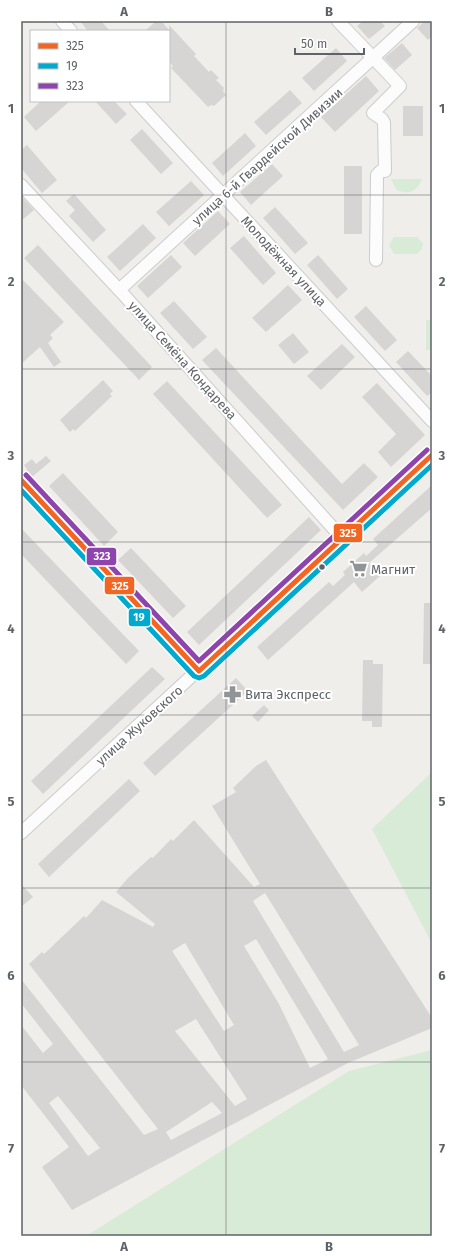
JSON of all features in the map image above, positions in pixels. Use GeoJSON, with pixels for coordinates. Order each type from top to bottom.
{"type":"FeatureCollection","features":[{"type":"Feature","properties":{"kind":"street"},"geometry":{"type":"LineString","coordinates":[[62,21],[70,30]]}},
{"type":"Feature","properties":{"kind":"street"},"geometry":{"type":"LineString","coordinates":[[338,21],[400,86],[374,113],[384,123],[385,164],[385,171],[381,171],[377,175],[376,260]]}},
{"type":"Feature","properties":{"kind":"street","name":"улица 6-й Гвардейской Дивизии"},"geometry":{"type":"LineString","coordinates":[[119,290],[413,21]]}},
{"type":"Feature","properties":{"kind":"street","name":"Молодёжная улица"},"geometry":{"type":"LineString","coordinates":[[137,102],[432,421]]}},
{"type":"Feature","properties":{"kind":"street","name":"улица Семёна Кондарева"},"geometry":{"type":"LineString","coordinates":[[21,185],[119,290],[342,538]]}},
{"type":"Feature","properties":{"kind":"street","name":"улица Жуковского"},"geometry":{"type":"LineString","coordinates":[[21,833],[199,671],[432,455]]}},
{"type":"Feature","properties":{"kind":"street"},"geometry":{"type":"LineString","coordinates":[[21,480],[199,671]]}},
{"type":"Feature","properties":{"kind":"green space"},"geometry":{"type":"Polygon","coordinates":[[[391,179],[422,179],[418,187],[412,191],[404,192],[396,189],[391,179]]]}},
{"type":"Feature","properties":{"kind":"green space"},"geometry":{"type":"Polygon","coordinates":[[[394,237],[417,237],[423,243],[422,249],[417,254],[394,254],[389,245],[394,237]]]}},
{"type":"Feature","properties":{"kind":"green space"},"geometry":{"type":"Polygon","coordinates":[[[426,320],[432,320],[432,350],[426,350],[426,320]]]}},
{"type":"Feature","properties":{"kind":"green space"},"geometry":{"type":"Polygon","coordinates":[[[432,772],[432,944],[372,829],[432,772]]]}},
{"type":"Feature","properties":{"kind":"green space"},"geometry":{"type":"Polygon","coordinates":[[[432,1050],[432,1236],[86,1236],[349,1071],[432,1050]]]}},
{"type":"Feature","properties":{"kind":"building"},"geometry":{"type":"Polygon","coordinates":[[[80,21],[101,21],[109,30],[87,30],[80,21]]]}},
{"type":"Feature","properties":{"kind":"building"},"geometry":{"type":"Polygon","coordinates":[[[156,21],[163,23],[169,30],[146,30],[156,21]]]}},
{"type":"Feature","properties":{"kind":"building"},"geometry":{"type":"Polygon","coordinates":[[[363,21],[380,21],[385,26],[369,39],[357,26],[363,21]]]}},
{"type":"Feature","properties":{"kind":"building"},"geometry":{"type":"Polygon","coordinates":[[[425,21],[432,21],[432,36],[428,40],[417,28],[425,21]]]}},
{"type":"Feature","properties":{"kind":"building"},"geometry":{"type":"Polygon","coordinates":[[[169,25],[196,54],[194,56],[209,72],[211,70],[219,78],[216,80],[224,88],[223,91],[226,95],[214,106],[211,105],[208,107],[171,68],[173,66],[170,63],[169,25]]]}},
{"type":"Feature","properties":{"kind":"building"},"geometry":{"type":"Polygon","coordinates":[[[402,43],[412,55],[395,70],[384,58],[402,43]]]}},
{"type":"Feature","properties":{"kind":"building"},"geometry":{"type":"Polygon","coordinates":[[[336,48],[347,61],[314,91],[302,78],[336,48]]]}},
{"type":"Feature","properties":{"kind":"building"},"geometry":{"type":"Polygon","coordinates":[[[366,76],[379,91],[335,132],[321,117],[366,76]]]}},
{"type":"Feature","properties":{"kind":"building"},"geometry":{"type":"Polygon","coordinates":[[[290,90],[302,103],[266,135],[254,122],[290,90]]]}},
{"type":"Feature","properties":{"kind":"building"},"geometry":{"type":"Polygon","coordinates":[[[40,102],[69,102],[36,131],[24,117],[40,102]]]}},
{"type":"Feature","properties":{"kind":"building"},"geometry":{"type":"Polygon","coordinates":[[[96,102],[115,102],[127,114],[116,124],[96,102]]]}},
{"type":"Feature","properties":{"kind":"building"},"geometry":{"type":"Polygon","coordinates":[[[403,106],[423,106],[423,136],[403,136],[403,106]]]}},
{"type":"Feature","properties":{"kind":"building"},"geometry":{"type":"Polygon","coordinates":[[[142,129],[173,163],[161,174],[130,140],[142,129]]]}},
{"type":"Feature","properties":{"kind":"building"},"geometry":{"type":"Polygon","coordinates":[[[245,133],[256,146],[223,176],[212,163],[245,133]]]}},
{"type":"Feature","properties":{"kind":"building"},"geometry":{"type":"Polygon","coordinates":[[[27,145],[57,180],[42,193],[21,168],[21,150],[27,145]]]}},
{"type":"Feature","properties":{"kind":"building"},"geometry":{"type":"Polygon","coordinates":[[[272,164],[283,176],[251,205],[240,192],[272,164]]]}},
{"type":"Feature","properties":{"kind":"building"},"geometry":{"type":"Polygon","coordinates":[[[344,166],[362,166],[362,234],[344,234],[344,166]]]}},
{"type":"Feature","properties":{"kind":"building"},"geometry":{"type":"Polygon","coordinates":[[[191,181],[204,195],[169,226],[156,212],[191,181]]]}},
{"type":"Feature","properties":{"kind":"building"},"geometry":{"type":"Polygon","coordinates":[[[74,194],[106,230],[93,242],[69,216],[75,210],[66,201],[74,194]]]}},
{"type":"Feature","properties":{"kind":"building"},"geometry":{"type":"Polygon","coordinates":[[[21,196],[34,210],[21,221],[21,196]]]}},
{"type":"Feature","properties":{"kind":"building"},"geometry":{"type":"Polygon","coordinates":[[[275,207],[308,243],[295,254],[263,218],[275,207]]]}},
{"type":"Feature","properties":{"kind":"building"},"geometry":{"type":"Polygon","coordinates":[[[218,211],[230,224],[195,256],[183,243],[218,211]]]}},
{"type":"Feature","properties":{"kind":"building"},"geometry":{"type":"Polygon","coordinates":[[[143,224],[156,238],[120,271],[107,257],[143,224]]]}},
{"type":"Feature","properties":{"kind":"building"},"geometry":{"type":"Polygon","coordinates":[[[244,236],[276,273],[263,285],[230,248],[244,236]]]}},
{"type":"Feature","properties":{"kind":"building"},"geometry":{"type":"Polygon","coordinates":[[[38,245],[152,367],[139,380],[24,258],[38,245]]]}},
{"type":"Feature","properties":{"kind":"building"},"geometry":{"type":"Polygon","coordinates":[[[171,255],[182,267],[148,298],[137,286],[171,255]]]}},
{"type":"Feature","properties":{"kind":"building"},"geometry":{"type":"Polygon","coordinates":[[[318,255],[348,289],[337,299],[307,265],[318,255]]]}},
{"type":"Feature","properties":{"kind":"building"},"geometry":{"type":"Polygon","coordinates":[[[21,278],[64,322],[50,335],[53,338],[48,343],[61,362],[54,367],[40,347],[21,364],[21,278]]]}},
{"type":"Feature","properties":{"kind":"building"},"geometry":{"type":"Polygon","coordinates":[[[288,285],[302,300],[266,332],[252,318],[288,285]]]}},
{"type":"Feature","properties":{"kind":"building"},"geometry":{"type":"Polygon","coordinates":[[[174,301],[207,337],[193,349],[160,313],[174,301]]]}},
{"type":"Feature","properties":{"kind":"building"},"geometry":{"type":"Polygon","coordinates":[[[366,306],[397,340],[385,351],[354,317],[366,306]]]}},
{"type":"Feature","properties":{"kind":"building"},"geometry":{"type":"Polygon","coordinates":[[[293,333],[309,352],[294,364],[278,345],[293,333]]]}},
{"type":"Feature","properties":{"kind":"building"},"geometry":{"type":"Polygon","coordinates":[[[342,344],[355,357],[321,390],[307,376],[342,344]]]}},
{"type":"Feature","properties":{"kind":"building"},"geometry":{"type":"Polygon","coordinates":[[[216,348],[342,484],[364,463],[378,477],[343,510],[202,360],[216,348]]]}},
{"type":"Feature","properties":{"kind":"building"},"geometry":{"type":"Polygon","coordinates":[[[408,351],[432,376],[432,392],[427,396],[396,362],[408,351]]]}},
{"type":"Feature","properties":{"kind":"building"},"geometry":{"type":"Polygon","coordinates":[[[103,380],[113,391],[110,394],[112,396],[75,431],[73,429],[70,432],[60,420],[103,380]]]}},
{"type":"Feature","properties":{"kind":"building"},"geometry":{"type":"Polygon","coordinates":[[[167,381],[282,505],[267,518],[153,394],[167,381]]]}},
{"type":"Feature","properties":{"kind":"building"},"geometry":{"type":"Polygon","coordinates":[[[377,383],[425,435],[391,467],[378,452],[396,434],[362,397],[377,383]]]}},
{"type":"Feature","properties":{"kind":"building"},"geometry":{"type":"Polygon","coordinates":[[[46,456],[51,461],[32,477],[24,465],[32,459],[36,464],[46,456]]]}},
{"type":"Feature","properties":{"kind":"building"},"geometry":{"type":"Polygon","coordinates":[[[63,473],[118,532],[104,546],[49,486],[63,473]]]}},
{"type":"Feature","properties":{"kind":"building"},"geometry":{"type":"Polygon","coordinates":[[[432,485],[432,508],[369,563],[380,576],[362,592],[354,582],[268,660],[257,647],[329,582],[333,586],[345,575],[343,572],[364,553],[366,556],[378,545],[373,539],[432,485]]]}},
{"type":"Feature","properties":{"kind":"building"},"geometry":{"type":"Polygon","coordinates":[[[309,517],[321,530],[199,645],[187,632],[309,517]]]}},
{"type":"Feature","properties":{"kind":"building"},"geometry":{"type":"Polygon","coordinates":[[[21,528],[139,651],[126,664],[21,554],[21,528]]]}},
{"type":"Feature","properties":{"kind":"building"},"geometry":{"type":"Polygon","coordinates":[[[131,548],[186,606],[173,618],[118,560],[131,548]]]}},
{"type":"Feature","properties":{"kind":"building"},"geometry":{"type":"Polygon","coordinates":[[[424,603],[432,603],[432,664],[423,664],[424,603]]]}},
{"type":"Feature","properties":{"kind":"building"},"geometry":{"type":"Polygon","coordinates":[[[363,660],[373,660],[373,664],[383,664],[382,727],[372,727],[372,721],[362,721],[363,660]]]}},
{"type":"Feature","properties":{"kind":"building"},"geometry":{"type":"Polygon","coordinates":[[[152,667],[165,679],[43,794],[31,781],[152,667]]]}},
{"type":"Feature","properties":{"kind":"building"},"geometry":{"type":"Polygon","coordinates":[[[236,678],[248,691],[155,776],[143,763],[236,678]]]}},
{"type":"Feature","properties":{"kind":"building"},"geometry":{"type":"Polygon","coordinates":[[[264,705],[269,710],[258,722],[252,716],[264,705]]]}},
{"type":"Feature","properties":{"kind":"building"},"geometry":{"type":"Polygon","coordinates":[[[266,760],[432,1018],[432,1028],[348,1063],[72,1210],[42,1167],[69,1147],[21,1085],[21,1025],[43,1053],[53,1044],[21,1003],[21,979],[144,1135],[158,1129],[29,964],[42,952],[44,954],[84,916],[86,918],[102,900],[153,927],[155,924],[116,892],[128,878],[151,857],[153,858],[171,839],[173,841],[194,820],[254,887],[260,884],[212,806],[236,792],[233,788],[256,766],[266,760]],[[265,893],[253,901],[344,1052],[359,1045],[265,893]],[[256,939],[244,946],[279,1004],[310,1068],[328,1059],[256,939]],[[185,943],[172,951],[224,1031],[234,1025],[185,943]],[[196,1019],[175,1031],[235,1106],[247,1099],[196,1019]],[[58,1096],[49,1103],[88,1156],[100,1148],[58,1096]],[[212,1102],[166,1132],[171,1140],[222,1113],[212,1102]]]}},
{"type":"Feature","properties":{"kind":"building"},"geometry":{"type":"Polygon","coordinates":[[[129,779],[140,791],[49,877],[38,864],[129,779]]]}},
{"type":"Feature","properties":{"kind":"building"},"geometry":{"type":"Polygon","coordinates":[[[21,884],[33,897],[21,907],[21,884]]]}},
{"type":"Feature","properties":{"kind":"transit line","name":"323"},"geometry":{"type":"LineString","coordinates":[[26,475],[199,661],[427,450]]}},
{"type":"Feature","properties":{"kind":"transit line","name":"325"},"geometry":{"type":"LineString","coordinates":[[21,480],[199,671],[432,455]]}},
{"type":"Feature","properties":{"kind":"transit line","name":"19"},"geometry":{"type":"LineString","coordinates":[[21,490],[194,676],[199,678],[204,676],[432,465]]}},
{"type":"Feature","properties":{"kind":"place","name":"Магнит"},"geometry":{"type":"Point","coordinates":[358,569]}},
{"type":"Feature","properties":{"kind":"place","name":"Вита Экспресс"},"geometry":{"type":"Point","coordinates":[232,694]}}]}
